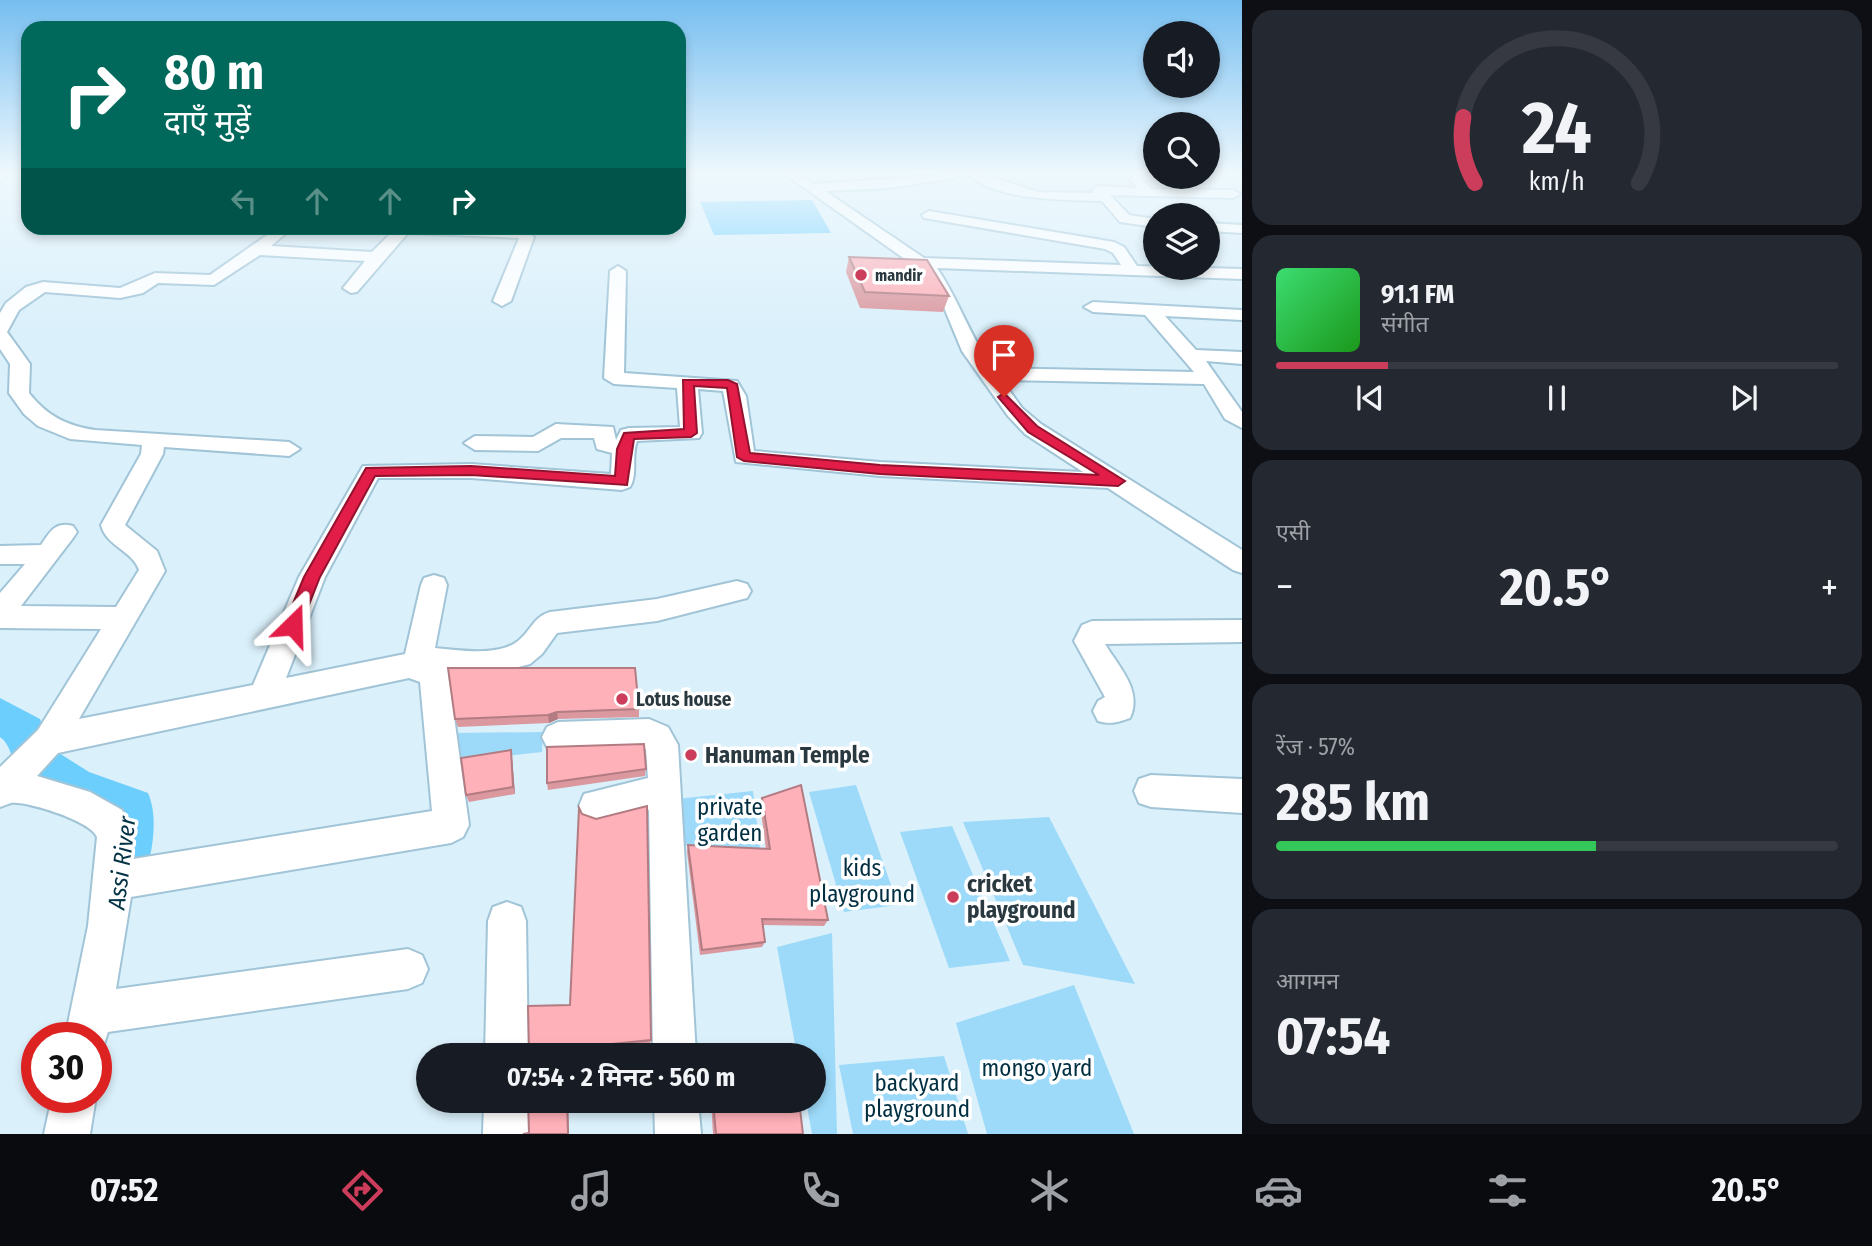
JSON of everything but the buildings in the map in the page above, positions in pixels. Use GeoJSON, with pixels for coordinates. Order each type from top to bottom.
{"type":"FeatureCollection","features":[{"type":"Feature","properties":{"kind":"street"},"geometry":{"type":"LineString","coordinates":[[865,227],[921,263],[946,293],[971,351],[1015,412],[1033,429],[1118,481],[1242,563]]}},
{"type":"Feature","properties":{"kind":"street"},"geometry":{"type":"LineString","coordinates":[[1001,227],[1115,247],[1131,269]]}},
{"type":"Feature","properties":{"kind":"street"},"geometry":{"type":"LineString","coordinates":[[1060,227],[1062,237]]}},
{"type":"Feature","properties":{"kind":"street"},"geometry":{"type":"LineString","coordinates":[[1220,228],[1242,229]]}},
{"type":"Feature","properties":{"kind":"street"},"geometry":{"type":"LineString","coordinates":[[0,330],[12,307],[38,288],[120,293],[137,289],[155,278],[214,280],[276,235]]}},
{"type":"Feature","properties":{"kind":"street"},"geometry":{"type":"LineString","coordinates":[[351,288],[398,235]]}},
{"type":"Feature","properties":{"kind":"street"},"geometry":{"type":"LineString","coordinates":[[502,301],[526,235]]}},
{"type":"Feature","properties":{"kind":"street"},"geometry":{"type":"LineString","coordinates":[[257,250],[376,257]]}},
{"type":"Feature","properties":{"kind":"street"},"geometry":{"type":"LineString","coordinates":[[921,263],[1242,274]]}},
{"type":"Feature","properties":{"kind":"street"},"geometry":{"type":"LineString","coordinates":[[618,271],[614,378],[728,384],[733,387],[744,457],[880,469],[1118,481]]}},
{"type":"Feature","properties":{"kind":"street"},"geometry":{"type":"LineString","coordinates":[[1093,307],[1242,315]]}},
{"type":"Feature","properties":{"kind":"street"},"geometry":{"type":"LineString","coordinates":[[1152,312],[1193,355],[1207,378],[1232,394],[1228,411],[1242,422]]}},
{"type":"Feature","properties":{"kind":"street"},"geometry":{"type":"LineString","coordinates":[[0,335],[20,364],[19,393],[49,427],[79,434],[289,449]]}},
{"type":"Feature","properties":{"kind":"street"},"geometry":{"type":"LineString","coordinates":[[1193,355],[1242,358]]}},
{"type":"Feature","properties":{"kind":"street"},"geometry":{"type":"LineString","coordinates":[[988,374],[1207,378]]}},
{"type":"Feature","properties":{"kind":"street"},"geometry":{"type":"LineString","coordinates":[[264,697],[312,577],[371,471],[471,471],[622,481],[624,449],[629,435],[691,433],[687,382]]}},
{"type":"Feature","properties":{"kind":"street"},"geometry":{"type":"LineString","coordinates":[[475,443],[538,444],[556,431],[605,432],[605,444],[624,449]]}},
{"type":"Feature","properties":{"kind":"street"},"geometry":{"type":"LineString","coordinates":[[23,767],[122,618],[153,566],[148,558],[114,530],[113,525],[152,454],[153,439]]}},
{"type":"Feature","properties":{"kind":"street"},"geometry":{"type":"LineString","coordinates":[[0,614],[64,532]]}},
{"type":"Feature","properties":{"kind":"street"},"geometry":{"type":"LineString","coordinates":[[0,555],[48,554]]}},
{"type":"Feature","properties":{"kind":"street"},"geometry":{"type":"LineString","coordinates":[[418,662],[434,585]]}},
{"type":"Feature","properties":{"kind":"street"},"geometry":{"type":"LineString","coordinates":[[23,767],[264,697],[418,662],[508,660],[529,650],[541,629],[550,623],[657,610],[737,591]]}},
{"type":"Feature","properties":{"kind":"street"},"geometry":{"type":"LineString","coordinates":[[0,614],[122,618]]}},
{"type":"Feature","properties":{"kind":"street"},"geometry":{"type":"LineString","coordinates":[[1109,711],[1119,708],[1120,696],[1088,641],[1091,633],[1242,631]]}},
{"type":"Feature","properties":{"kind":"street"},"geometry":{"type":"LineString","coordinates":[[120,879],[451,825],[435,677],[418,662]]}},
{"type":"Feature","properties":{"kind":"street"},"geometry":{"type":"LineString","coordinates":[[558,737],[657,737],[662,745],[666,790],[674,1043]]}},
{"type":"Feature","properties":{"kind":"street"},"geometry":{"type":"LineString","coordinates":[[23,767],[110,823],[120,879],[96,1018],[408,969]]}},
{"type":"Feature","properties":{"kind":"street"},"geometry":{"type":"LineString","coordinates":[[596,806],[666,790]]}},
{"type":"Feature","properties":{"kind":"street"},"geometry":{"type":"LineString","coordinates":[[1151,791],[1242,796]]}},
{"type":"Feature","properties":{"kind":"street"},"geometry":{"type":"LineString","coordinates":[[506,1043],[507,921]]}},
{"type":"Feature","properties":{"kind":"street"},"geometry":{"type":"LineString","coordinates":[[67,1134],[71,1113]]}},
{"type":"Feature","properties":{"kind":"street"},"geometry":{"type":"LineString","coordinates":[[506,1113],[506,1134]]}},
{"type":"Feature","properties":{"kind":"street"},"geometry":{"type":"LineString","coordinates":[[677,1113],[678,1134]]}},
{"type":"Feature","properties":{"kind":"green space"},"geometry":{"type":"Polygon","coordinates":[[[543,732],[542,752],[454,762],[451,733],[543,732]]]}},
{"type":"Feature","properties":{"kind":"green space","name":"kids playground"},"geometry":{"type":"Polygon","coordinates":[[[856,785],[898,905],[844,912],[809,792],[856,785]]]}},
{"type":"Feature","properties":{"kind":"green space","name":"private garden"},"geometry":{"type":"Polygon","coordinates":[[[753,791],[760,848],[678,845],[676,799],[753,791]]]}},
{"type":"Feature","properties":{"kind":"green space"},"geometry":{"type":"Polygon","coordinates":[[[1049,817],[1135,984],[1023,965],[963,822],[1049,817]]]}},
{"type":"Feature","properties":{"kind":"green space","name":"cricket playground"},"geometry":{"type":"Polygon","coordinates":[[[952,826],[1010,961],[949,968],[900,832],[952,826]]]}},
{"type":"Feature","properties":{"kind":"green space"},"geometry":{"type":"Polygon","coordinates":[[[832,933],[837,1134],[812,1134],[808,1113],[826,1113],[826,1043],[795,1043],[777,947],[832,933]]]}},
{"type":"Feature","properties":{"kind":"green space","name":"mongo yard"},"geometry":{"type":"Polygon","coordinates":[[[1074,985],[1134,1134],[987,1134],[956,1023],[1074,985]]]}},
{"type":"Feature","properties":{"kind":"green space","name":"backyard playground"},"geometry":{"type":"Polygon","coordinates":[[[944,1056],[968,1134],[853,1134],[839,1065],[944,1056]]]}},
{"type":"Feature","properties":{"kind":"shaded area"},"geometry":{"type":"Polygon","coordinates":[[[711,227],[827,227],[831,233],[714,235],[711,227]]]}},
{"type":"Feature","properties":{"kind":"waterway","name":"Assi River"},"geometry":{"type":"LineString","coordinates":[[0,716],[26,732],[34,760],[77,788],[133,808],[123,873]]}},
{"type":"Feature","properties":{"kind":"place","name":"mandir"},"geometry":{"type":"Point","coordinates":[861,275]}},
{"type":"Feature","properties":{"kind":"place","name":"Lotus house"},"geometry":{"type":"Point","coordinates":[622,699]}},
{"type":"Feature","properties":{"kind":"place","name":"Hanuman Temple"},"geometry":{"type":"Point","coordinates":[691,755]}},
{"type":"Feature","properties":{"kind":"place","name":"cricket playground"},"geometry":{"type":"Point","coordinates":[953,897]}},
{"type":"Feature","properties":{"kind":"route"},"geometry":{"type":"LineString","coordinates":[[293,625],[312,577],[371,471],[471,471],[622,481],[624,449],[629,435],[691,433],[687,382],[728,384],[733,387],[744,457],[880,469],[1118,481],[1033,429],[1004,397]]}}]}
